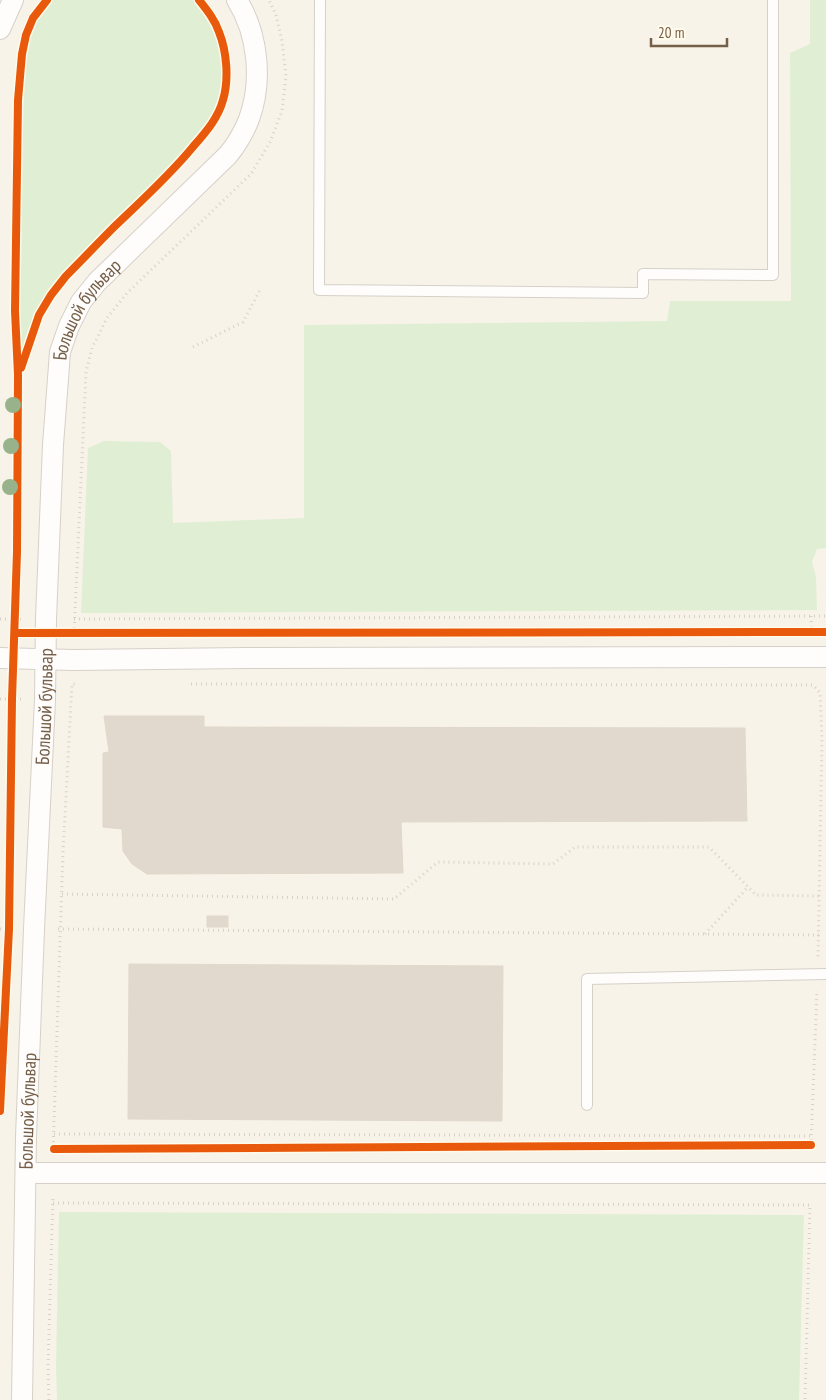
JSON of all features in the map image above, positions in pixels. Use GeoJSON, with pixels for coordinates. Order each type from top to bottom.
{"type":"FeatureCollection","features":[{"type":"Feature","properties":{"kind":"street"},"geometry":{"type":"LineString","coordinates":[[0,29],[13,0]]}},
{"type":"Feature","properties":{"kind":"street","name":"Большой бульвар"},"geometry":{"type":"LineString","coordinates":[[22,1400],[26,1173],[34,929],[53,455],[60,352],[69,326],[81,302],[97,282],[228,155],[240,140],[250,118],[255,96],[257,70],[256,53],[248,20],[237,0]]}},
{"type":"Feature","properties":{"kind":"street"},"geometry":{"type":"LineString","coordinates":[[248,20],[252,0]]}},
{"type":"Feature","properties":{"kind":"street"},"geometry":{"type":"LineString","coordinates":[[7,658],[826,657]]}},
{"type":"Feature","properties":{"kind":"street"},"geometry":{"type":"LineString","coordinates":[[26,1173],[826,1173]]}},
{"type":"Feature","properties":{"kind":"lane"},"geometry":{"type":"LineString","coordinates":[[320,0],[319,290],[643,293],[643,274],[773,275],[773,0]]}},
{"type":"Feature","properties":{"kind":"lane"},"geometry":{"type":"LineString","coordinates":[[587,1105],[587,979],[822,974]]}},
{"type":"Feature","properties":{"kind":"path"},"geometry":{"type":"LineString","coordinates":[[74,634],[86,372],[92,348],[107,318],[128,293],[251,174],[270,142],[282,111],[286,76],[282,41],[276,15],[269,0]]}},
{"type":"Feature","properties":{"kind":"path"},"geometry":{"type":"LineString","coordinates":[[193,347],[243,322],[260,290]]}},
{"type":"Feature","properties":{"kind":"path"},"geometry":{"type":"LineString","coordinates":[[12,709],[7,658],[16,609]]}},
{"type":"Feature","properties":{"kind":"path"},"geometry":{"type":"LineString","coordinates":[[74,619],[826,616]]}},
{"type":"Feature","properties":{"kind":"path"},"geometry":{"type":"LineString","coordinates":[[0,619],[31,619]]}},
{"type":"Feature","properties":{"kind":"path"},"geometry":{"type":"LineString","coordinates":[[802,632],[818,632]]}},
{"type":"Feature","properties":{"kind":"path"},"geometry":{"type":"LineString","coordinates":[[46,633],[84,634]]}},
{"type":"Feature","properties":{"kind":"path"},"geometry":{"type":"LineString","coordinates":[[53,1159],[60,930],[72,684],[82,684]]}},
{"type":"Feature","properties":{"kind":"path"},"geometry":{"type":"LineString","coordinates":[[182,684],[813,685],[820,693],[822,739],[819,896],[822,974],[811,1145],[801,1145]]}},
{"type":"Feature","properties":{"kind":"path"},"geometry":{"type":"LineString","coordinates":[[0,699],[28,699]]}},
{"type":"Feature","properties":{"kind":"path"},"geometry":{"type":"LineString","coordinates":[[62,894],[394,899],[438,862],[553,864],[575,847],[709,847],[756,895],[819,896]]}},
{"type":"Feature","properties":{"kind":"path"},"geometry":{"type":"LineString","coordinates":[[705,934],[748,886]]}},
{"type":"Feature","properties":{"kind":"path"},"geometry":{"type":"LineString","coordinates":[[9,919],[9,938]]}},
{"type":"Feature","properties":{"kind":"path"},"geometry":{"type":"LineString","coordinates":[[60,930],[819,935]]}},
{"type":"Feature","properties":{"kind":"path"},"geometry":{"type":"LineString","coordinates":[[54,1134],[812,1136]]}},
{"type":"Feature","properties":{"kind":"path"},"geometry":{"type":"LineString","coordinates":[[54,1149],[64,1149]]}},
{"type":"Feature","properties":{"kind":"path"},"geometry":{"type":"LineString","coordinates":[[49,1400],[48,1366],[53,1190]]}},
{"type":"Feature","properties":{"kind":"path"},"geometry":{"type":"LineString","coordinates":[[53,1204],[810,1205],[805,1400]]}},
{"type":"Feature","properties":{"kind":"green space"},"geometry":{"type":"Polygon","coordinates":[[[47,0],[199,0],[213,19],[222,40],[226,66],[226,84],[218,114],[183,159],[66,276],[51,295],[39,315],[18,375],[15,311],[18,100],[22,54],[26,35],[33,18],[47,0]]]}},
{"type":"Feature","properties":{"kind":"green space"},"geometry":{"type":"Polygon","coordinates":[[[810,0],[826,0],[826,548],[817,549],[812,562],[816,577],[817,610],[81,613],[88,448],[104,441],[160,442],[171,451],[173,523],[304,518],[304,325],[667,321],[670,301],[791,301],[790,53],[810,44],[810,0]]]}},
{"type":"Feature","properties":{"kind":"green space"},"geometry":{"type":"Polygon","coordinates":[[[59,1212],[804,1215],[799,1400],[57,1400],[59,1212]]]}},
{"type":"Feature","properties":{"kind":"building"},"geometry":{"type":"Polygon","coordinates":[[[104,716],[204,716],[204,727],[745,728],[747,821],[401,822],[403,873],[147,874],[132,864],[123,851],[122,829],[103,827],[103,753],[109,752],[104,716]]]}},
{"type":"Feature","properties":{"kind":"building"},"geometry":{"type":"Polygon","coordinates":[[[207,916],[228,916],[228,927],[207,927],[207,916]]]}},
{"type":"Feature","properties":{"kind":"building"},"geometry":{"type":"Polygon","coordinates":[[[129,964],[503,966],[502,1121],[128,1119],[129,964]]]}},
{"type":"Feature","properties":{"kind":"cycle path"},"geometry":{"type":"LineString","coordinates":[[0,1111],[9,929],[12,699],[17,552],[18,375],[15,311],[18,100],[22,54],[26,35],[33,18],[47,0]]}},
{"type":"Feature","properties":{"kind":"cycle path"},"geometry":{"type":"LineString","coordinates":[[21,368],[39,315],[51,295],[66,276],[173,169],[206,132],[218,114],[226,84],[225,57],[222,40],[217,28],[199,0]]}},
{"type":"Feature","properties":{"kind":"cycle path"},"geometry":{"type":"LineString","coordinates":[[15,633],[826,632]]}},
{"type":"Feature","properties":{"kind":"cycle path"},"geometry":{"type":"LineString","coordinates":[[54,1149],[811,1145]]}}]}
